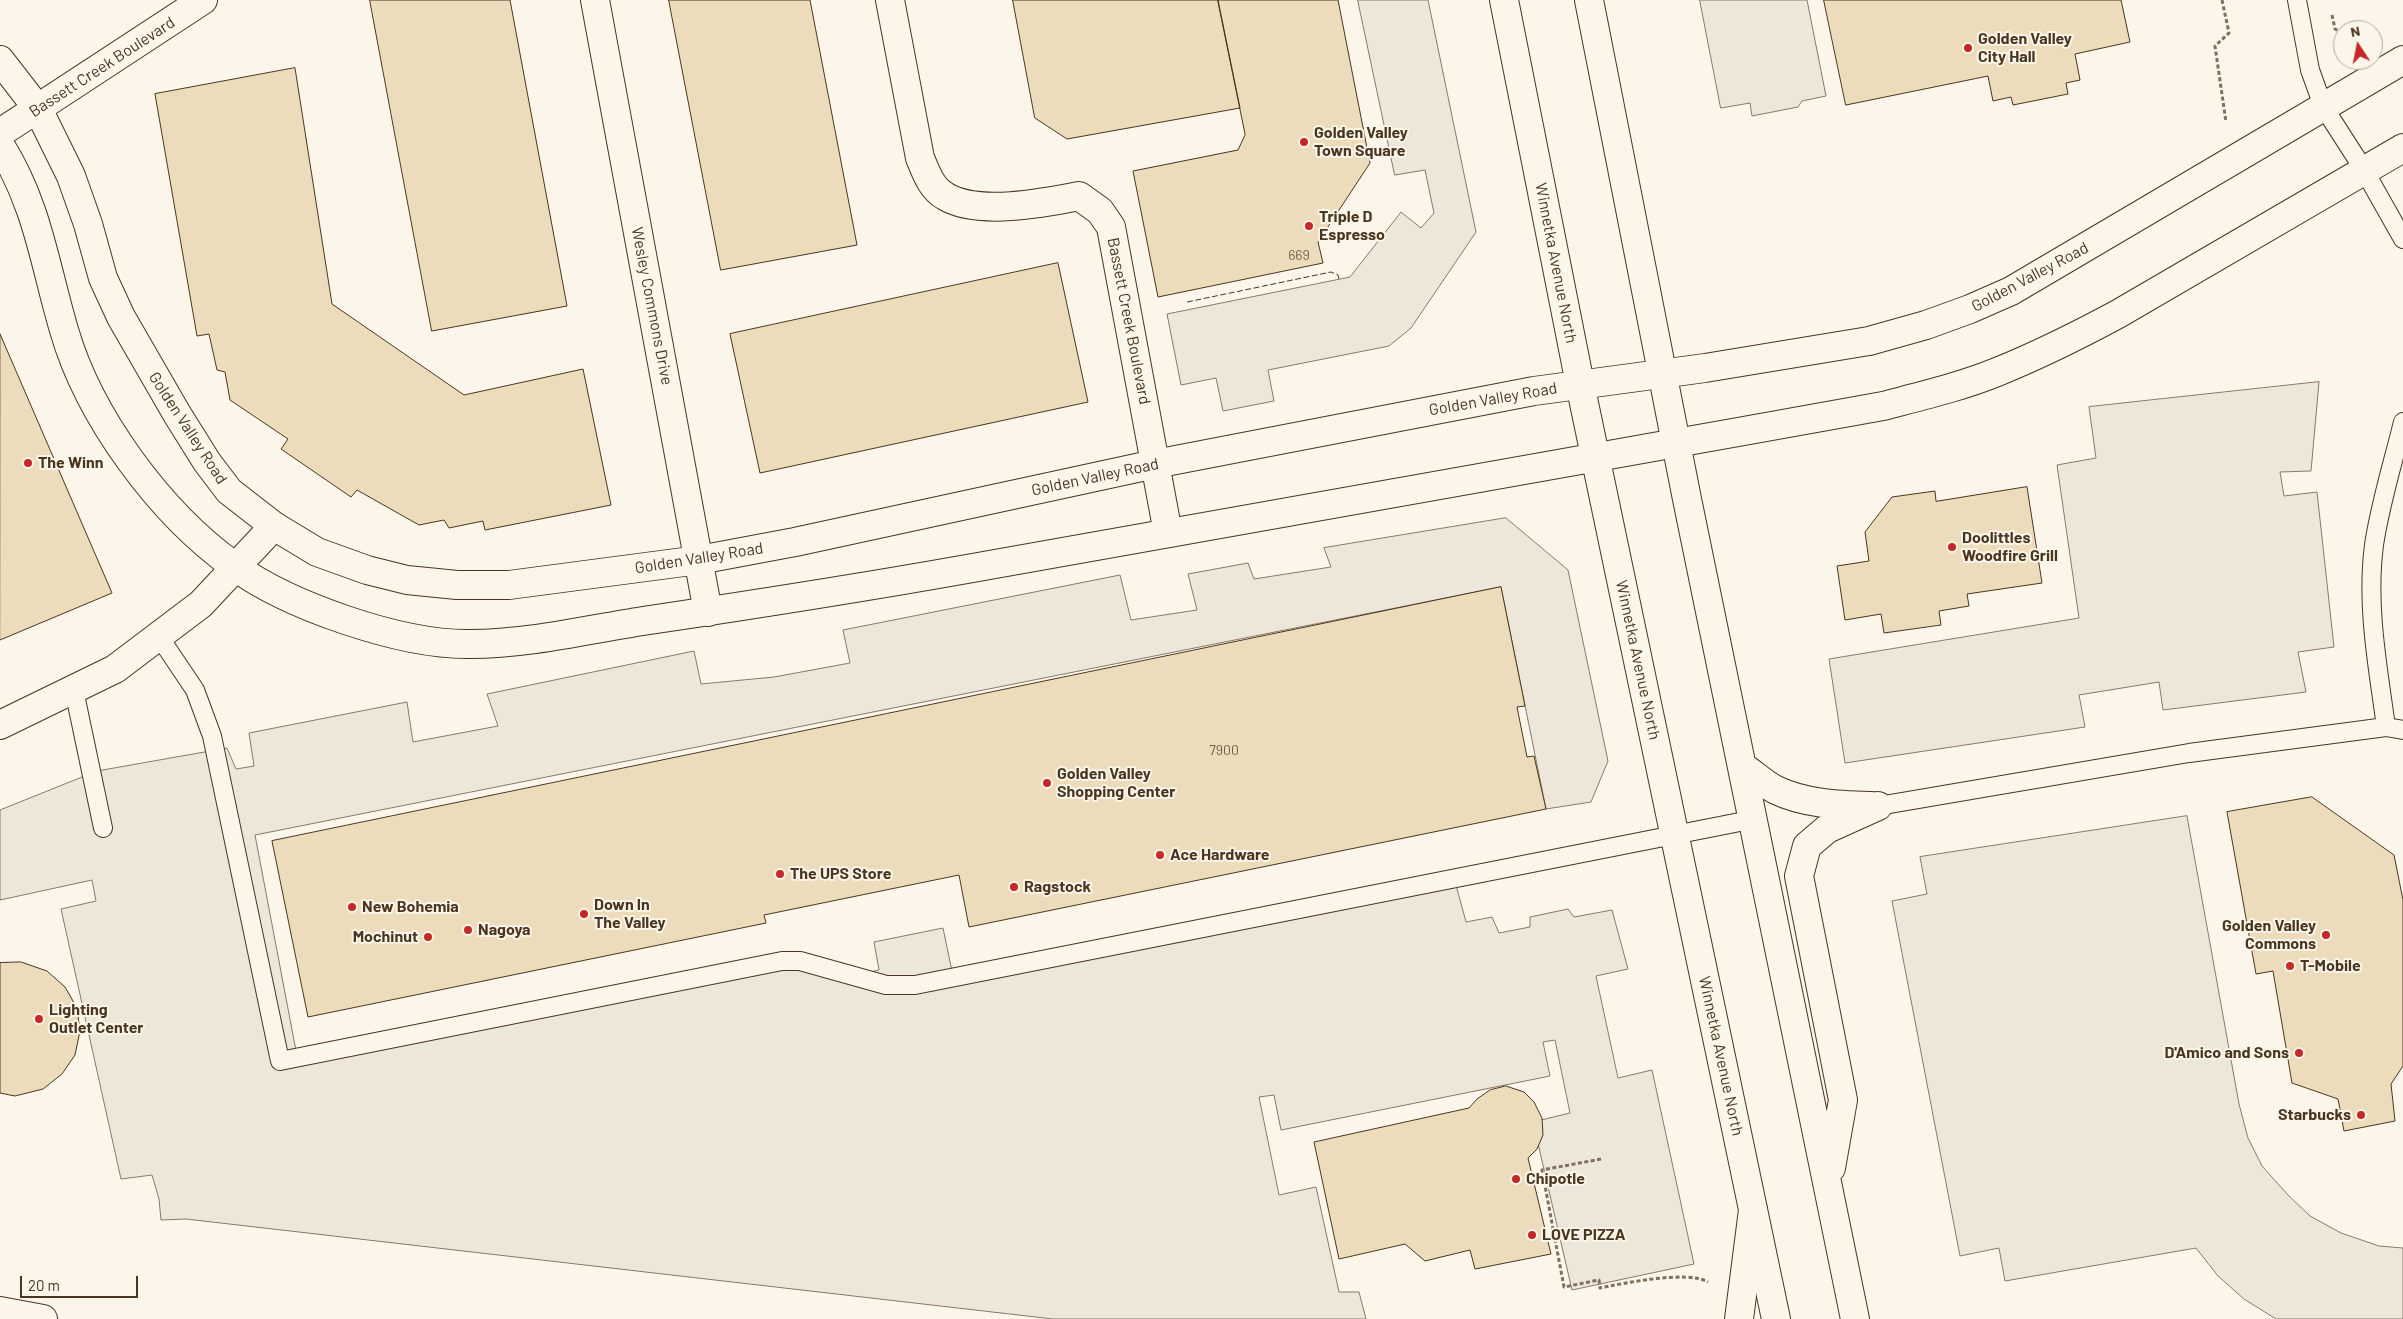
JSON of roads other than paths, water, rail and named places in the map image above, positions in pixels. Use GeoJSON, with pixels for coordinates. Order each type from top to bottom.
{"type":"FeatureCollection","features":[{"type":"Feature","properties":{"kind":"main road","name":"Bassett Creek Boulevard"},"geometry":{"type":"LineString","coordinates":[[0,133],[203,0]]}},
{"type":"Feature","properties":{"kind":"main road","name":"Wesley Commons Drive"},"geometry":{"type":"LineString","coordinates":[[595,0],[708,612]]}},
{"type":"Feature","properties":{"kind":"main road","name":"Bassett Creek Boulevard"},"geometry":{"type":"LineString","coordinates":[[890,0],[920,158],[930,182],[945,196],[966,204],[1000,207],[1047,202],[1078,196],[1100,211],[1111,227],[1168,533]]}},
{"type":"Feature","properties":{"kind":"main road","name":"Winnetka Avenue North"},"geometry":{"type":"LineString","coordinates":[[1504,0],[1580,384],[1776,1319]]}},
{"type":"Feature","properties":{"kind":"main road"},"geometry":{"type":"LineString","coordinates":[[1589,0],[1676,443],[1856,1319]]}},
{"type":"Feature","properties":{"kind":"main road","name":"Golden Valley Road"},"geometry":{"type":"LineString","coordinates":[[0,60],[38,109],[71,176],[88,224],[103,278],[145,361],[207,462],[229,491],[274,526],[317,552],[368,570],[407,580],[457,585],[509,584],[699,560],[795,542],[1155,464],[1534,391],[1663,374],[1869,341],[1926,325],[1970,309],[2011,290],[2086,248],[2403,60]]}},
{"type":"Feature","properties":{"kind":"main road"},"geometry":{"type":"LineString","coordinates":[[0,145],[17,173],[34,213],[64,332],[79,374],[115,439],[159,495],[197,535],[235,568],[285,595],[338,618],[405,637],[467,644],[531,639],[866,587],[1883,406],[1953,387],[1997,372],[2118,314],[2403,148]]}},
{"type":"Feature","properties":{"kind":"main road"},"geometry":{"type":"LineString","coordinates":[[0,725],[115,669],[201,604],[274,526]]}},
{"type":"Feature","properties":{"kind":"main road"},"geometry":{"type":"LineString","coordinates":[[1744,767],[1776,790],[1807,800],[1834,805],[1878,806]]}},
{"type":"Feature","properties":{"kind":"main road"},"geometry":{"type":"LineString","coordinates":[[1828,1183],[1844,1100],[1798,876],[1807,846],[1826,829],[1878,806]]}},
{"type":"Feature","properties":{"kind":"main road"},"geometry":{"type":"LineString","coordinates":[[1739,1319],[1753,1210]]}},
{"type":"Feature","properties":{"kind":"main road"},"geometry":{"type":"LineString","coordinates":[[0,1311],[43,1319]]}},
{"type":"Feature","properties":{"kind":"lane"},"geometry":{"type":"LineString","coordinates":[[2297,0],[2310,70],[2323,106],[2364,170],[2403,239]]}},
{"type":"Feature","properties":{"kind":"lane"},"geometry":{"type":"LineString","coordinates":[[1878,806],[2189,754],[2394,729],[2372,625],[2371,584],[2374,544],[2403,422]]}},
{"type":"Feature","properties":{"kind":"lane"},"geometry":{"type":"LineString","coordinates":[[158,636],[195,690],[212,736],[280,1061],[782,962],[800,961],[886,985],[915,985],[1754,819]]}},
{"type":"Feature","properties":{"kind":"lane"},"geometry":{"type":"LineString","coordinates":[[74,690],[103,828]]}},
{"type":"Feature","properties":{"kind":"place","name":"Golden Valley City Hall"},"geometry":{"type":"Point","coordinates":[1968,48]}},
{"type":"Feature","properties":{"kind":"place","name":"Golden Valley Town Square"},"geometry":{"type":"Point","coordinates":[1304,142]}},
{"type":"Feature","properties":{"kind":"place","name":"Triple D Espresso"},"geometry":{"type":"Point","coordinates":[1309,226]}},
{"type":"Feature","properties":{"kind":"place","name":"The Winn"},"geometry":{"type":"Point","coordinates":[28,463]}},
{"type":"Feature","properties":{"kind":"place","name":"Doolittles Woodfire Grill"},"geometry":{"type":"Point","coordinates":[1952,547]}},
{"type":"Feature","properties":{"kind":"place","name":"Golden Valley Shopping Center"},"geometry":{"type":"Point","coordinates":[1047,783]}},
{"type":"Feature","properties":{"kind":"place","name":"Ace Hardware"},"geometry":{"type":"Point","coordinates":[1160,855]}},
{"type":"Feature","properties":{"kind":"place","name":"The UPS Store"},"geometry":{"type":"Point","coordinates":[780,874]}},
{"type":"Feature","properties":{"kind":"place","name":"Ragstock"},"geometry":{"type":"Point","coordinates":[1014,887]}},
{"type":"Feature","properties":{"kind":"place","name":"New Bohemia"},"geometry":{"type":"Point","coordinates":[352,907]}},
{"type":"Feature","properties":{"kind":"place","name":"Down In The Valley"},"geometry":{"type":"Point","coordinates":[584,914]}},
{"type":"Feature","properties":{"kind":"place","name":"Nagoya"},"geometry":{"type":"Point","coordinates":[468,930]}},
{"type":"Feature","properties":{"kind":"place","name":"Golden Valley Commons"},"geometry":{"type":"Point","coordinates":[2326,935]}},
{"type":"Feature","properties":{"kind":"place","name":"Mochinut"},"geometry":{"type":"Point","coordinates":[428,937]}},
{"type":"Feature","properties":{"kind":"place","name":"T-Mobile"},"geometry":{"type":"Point","coordinates":[2290,966]}},
{"type":"Feature","properties":{"kind":"place","name":"Lighting Outlet Center"},"geometry":{"type":"Point","coordinates":[39,1019]}},
{"type":"Feature","properties":{"kind":"place","name":"D'Amico and Sons"},"geometry":{"type":"Point","coordinates":[2299,1053]}},
{"type":"Feature","properties":{"kind":"place","name":"Starbucks"},"geometry":{"type":"Point","coordinates":[2361,1115]}},
{"type":"Feature","properties":{"kind":"place","name":"Chipotle"},"geometry":{"type":"Point","coordinates":[1516,1179]}},
{"type":"Feature","properties":{"kind":"place","name":"LOVE PIZZA"},"geometry":{"type":"Point","coordinates":[1532,1235]}}]}
